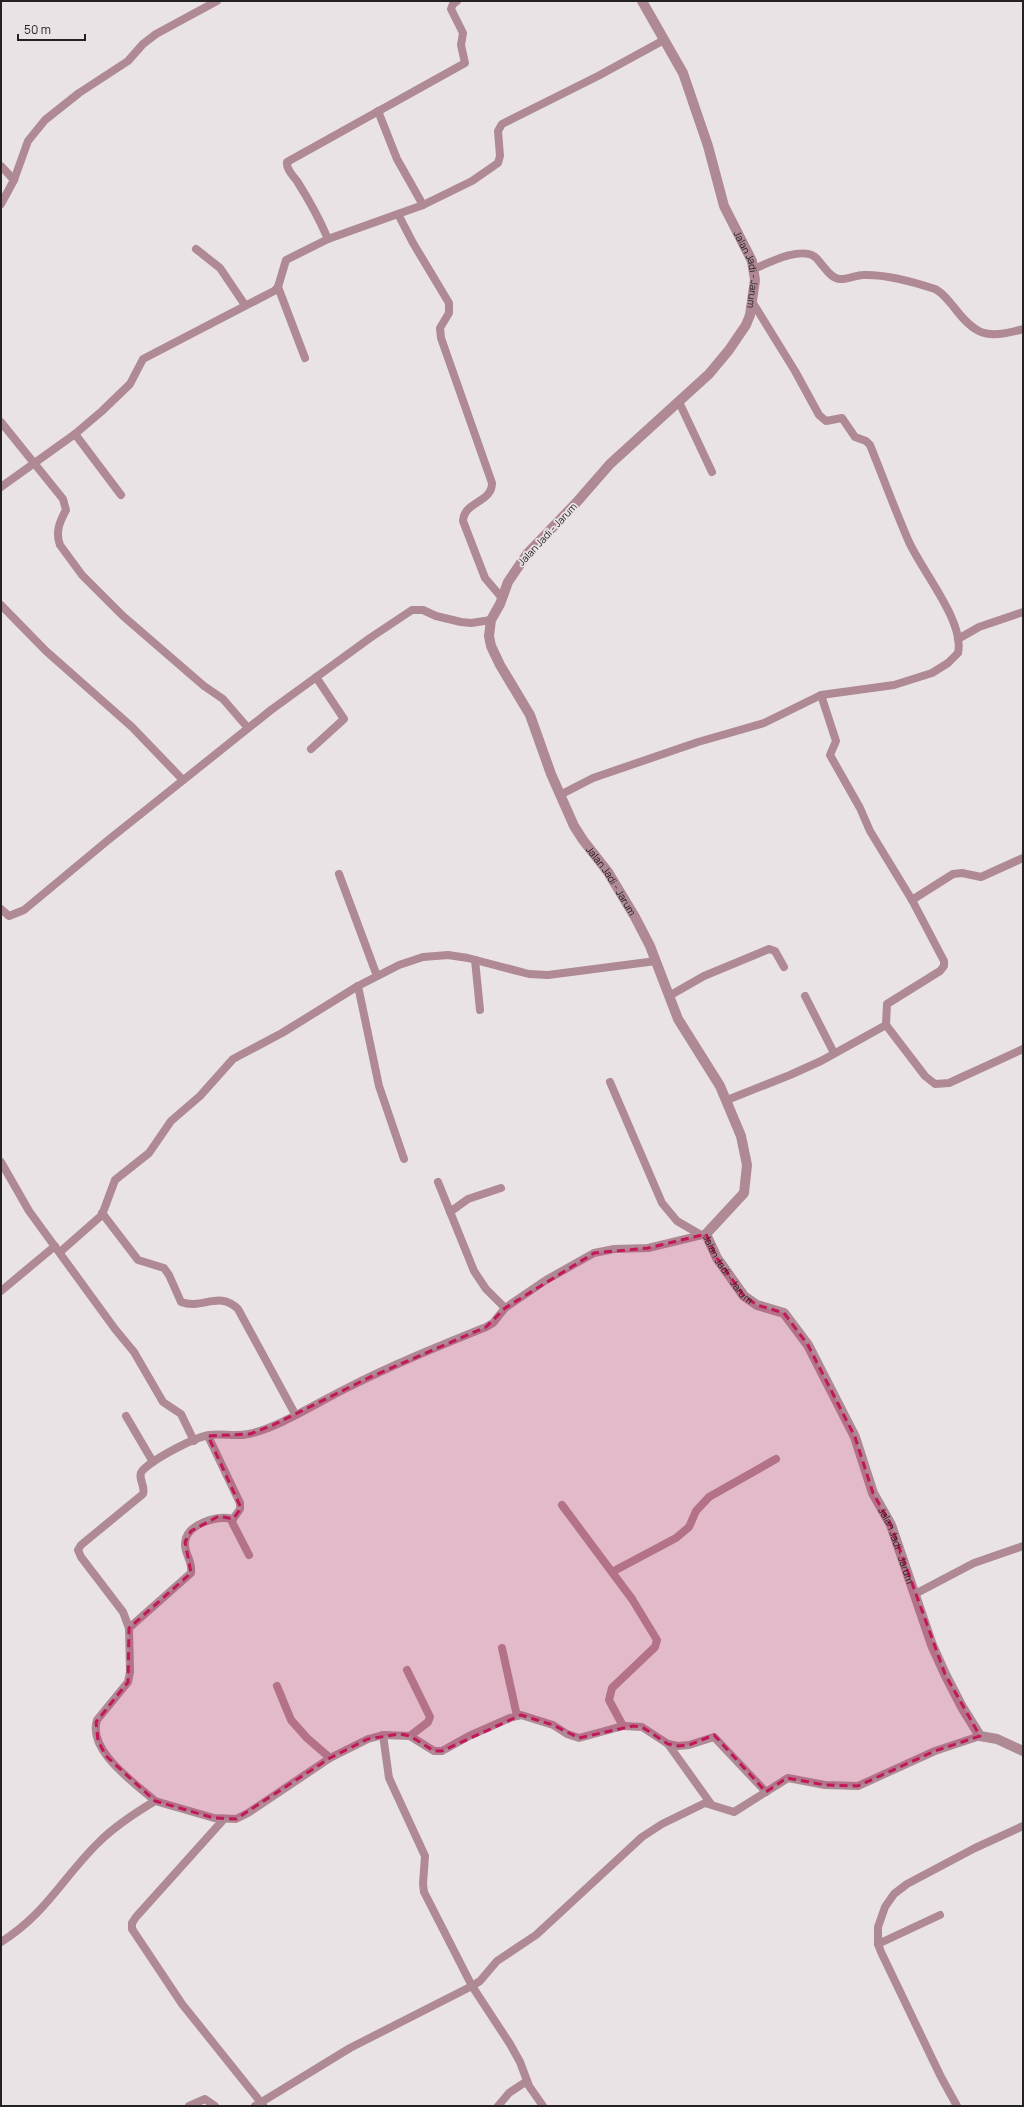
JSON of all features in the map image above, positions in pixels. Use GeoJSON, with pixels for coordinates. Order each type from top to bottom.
{"type":"FeatureCollection","features":[{"type":"Feature","properties":{"kind":"street"},"geometry":{"type":"LineString","coordinates":[[1,204],[14,180],[28,141],[45,120],[79,93],[128,61],[143,44],[156,34],[217,1]]}},
{"type":"Feature","properties":{"kind":"street"},"geometry":{"type":"LineString","coordinates":[[328,239],[314,206],[292,174],[287,162],[465,63],[461,45],[463,33],[451,9],[453,4],[457,1]]}},
{"type":"Feature","properties":{"kind":"street","name":"Jalan Jadi - Jarum"},"geometry":{"type":"LineString","coordinates":[[642,1],[683,74],[690,91],[708,146],[724,206],[754,269],[755,280],[753,303],[746,325],[725,355],[680,402],[610,464],[576,503],[527,554],[508,582],[491,620],[489,636],[491,646],[511,686],[530,715],[560,795],[583,840],[608,872],[635,917],[656,961],[678,1019],[727,1100],[741,1136],[747,1165],[747,1181],[744,1193],[739,1201],[704,1235],[717,1258],[744,1296],[757,1305],[784,1313],[808,1345],[855,1436],[873,1493],[891,1525],[932,1645],[962,1707],[980,1736]]}},
{"type":"Feature","properties":{"kind":"street"},"geometry":{"type":"LineString","coordinates":[[1,487],[75,434],[102,411],[130,384],[143,359],[274,291],[278,287],[286,260],[328,239],[423,205],[472,181],[498,163],[500,156],[498,131],[502,124],[598,76],[664,40]]}},
{"type":"Feature","properties":{"kind":"street"},"geometry":{"type":"LineString","coordinates":[[378,111],[397,159],[423,205]]}},
{"type":"Feature","properties":{"kind":"street"},"geometry":{"type":"LineString","coordinates":[[1,166],[14,180]]}},
{"type":"Feature","properties":{"kind":"street"},"geometry":{"type":"LineString","coordinates":[[398,214],[413,243],[449,303],[449,313],[440,328],[441,338],[492,483],[492,489],[488,495],[466,510],[463,515],[463,521],[485,578],[502,598]]}},
{"type":"Feature","properties":{"kind":"street"},"geometry":{"type":"LineString","coordinates":[[196,249],[220,268],[245,305]]}},
{"type":"Feature","properties":{"kind":"street"},"geometry":{"type":"LineString","coordinates":[[754,269],[790,255],[801,253],[810,254],[814,256],[833,277],[839,279],[864,275],[877,276],[896,279],[936,290],[951,304],[965,322],[979,333],[993,334],[1023,329]]}},
{"type":"Feature","properties":{"kind":"street"},"geometry":{"type":"LineString","coordinates":[[278,287],[305,358]]}},
{"type":"Feature","properties":{"kind":"street"},"geometry":{"type":"LineString","coordinates":[[560,795],[593,778],[698,742],[764,723],[821,695],[894,685],[932,673],[940,669],[958,653],[958,639],[952,619],[946,605],[908,541],[870,445],[866,441],[854,437],[842,418],[826,421],[819,415],[795,371],[753,303]]}},
{"type":"Feature","properties":{"kind":"street"},"geometry":{"type":"LineString","coordinates":[[680,402],[712,472]]}},
{"type":"Feature","properties":{"kind":"street"},"geometry":{"type":"LineString","coordinates":[[1,422],[35,462],[66,506],[66,510],[58,527],[58,539],[82,575],[123,616],[204,686],[223,699],[248,728]]}},
{"type":"Feature","properties":{"kind":"street"},"geometry":{"type":"LineString","coordinates":[[75,434],[121,495]]}},
{"type":"Feature","properties":{"kind":"street"},"geometry":{"type":"LineString","coordinates":[[1,605],[46,651],[132,727],[183,780]]}},
{"type":"Feature","properties":{"kind":"street"},"geometry":{"type":"LineString","coordinates":[[1,910],[9,916],[24,910],[248,728],[316,677],[412,610],[423,610],[436,616],[460,622],[471,623],[491,620]]}},
{"type":"Feature","properties":{"kind":"street"},"geometry":{"type":"LineString","coordinates":[[958,639],[979,627],[1023,613]]}},
{"type":"Feature","properties":{"kind":"street"},"geometry":{"type":"LineString","coordinates":[[311,749],[344,719],[316,677]]}},
{"type":"Feature","properties":{"kind":"street"},"geometry":{"type":"LineString","coordinates":[[821,695],[836,741],[830,755],[857,803],[870,831],[912,900],[945,963],[940,971],[887,1004],[886,1025],[925,1076],[935,1084],[949,1083],[1023,1049]]}},
{"type":"Feature","properties":{"kind":"street"},"geometry":{"type":"LineString","coordinates":[[912,900],[953,874],[962,873],[981,877],[1023,858]]}},
{"type":"Feature","properties":{"kind":"street"},"geometry":{"type":"LineString","coordinates":[[339,874],[377,976]]}},
{"type":"Feature","properties":{"kind":"street"},"geometry":{"type":"LineString","coordinates":[[669,996],[704,976],[768,949],[775,951],[784,967]]}},
{"type":"Feature","properties":{"kind":"street"},"geometry":{"type":"LineString","coordinates":[[1,1292],[58,1249],[102,1213],[115,1180],[149,1153],[170,1121],[200,1096],[230,1062],[240,1054],[282,1033],[358,986],[377,976],[399,965],[423,957],[448,955],[475,960],[529,974],[548,975],[656,961]]}},
{"type":"Feature","properties":{"kind":"street"},"geometry":{"type":"LineString","coordinates":[[475,960],[480,1010]]}},
{"type":"Feature","properties":{"kind":"street"},"geometry":{"type":"LineString","coordinates":[[358,986],[379,1086],[404,1159]]}},
{"type":"Feature","properties":{"kind":"street"},"geometry":{"type":"LineString","coordinates":[[805,996],[834,1054]]}},
{"type":"Feature","properties":{"kind":"street"},"geometry":{"type":"LineString","coordinates":[[727,1100],[790,1075],[834,1054],[886,1025]]}},
{"type":"Feature","properties":{"kind":"street"},"geometry":{"type":"LineString","coordinates":[[610,1082],[662,1203],[677,1221],[704,1235]]}},
{"type":"Feature","properties":{"kind":"street"},"geometry":{"type":"LineString","coordinates":[[1,1162],[29,1211],[112,1324],[127,1341],[163,1402],[181,1414],[194,1441]]}},
{"type":"Feature","properties":{"kind":"street"},"geometry":{"type":"LineString","coordinates":[[438,1182],[474,1271],[486,1289],[505,1308]]}},
{"type":"Feature","properties":{"kind":"street"},"geometry":{"type":"LineString","coordinates":[[450,1212],[468,1200],[501,1188]]}},
{"type":"Feature","properties":{"kind":"street"},"geometry":{"type":"LineString","coordinates":[[102,1213],[138,1260],[164,1268],[169,1275],[181,1302],[188,1304],[200,1304],[219,1300],[230,1301],[238,1308],[295,1414]]}},
{"type":"Feature","properties":{"kind":"street"},"geometry":{"type":"LineString","coordinates":[[704,1235],[648,1248],[614,1249],[594,1253],[546,1280],[505,1308],[490,1325],[368,1378],[295,1414],[250,1434],[208,1436],[194,1441],[153,1462],[141,1473],[144,1490],[143,1494],[78,1548],[81,1557],[123,1612],[129,1628],[130,1672],[128,1682],[97,1720],[96,1726],[98,1741],[106,1756],[155,1800],[214,1818],[236,1819],[248,1813],[330,1758],[368,1739],[383,1735],[410,1736],[434,1751],[442,1750],[469,1736],[516,1716],[537,1719],[579,1738],[623,1726],[642,1727],[668,1744],[711,1804]]}},
{"type":"Feature","properties":{"kind":"street"},"geometry":{"type":"LineString","coordinates":[[126,1416],[153,1462]]}},
{"type":"Feature","properties":{"kind":"street"},"geometry":{"type":"LineString","coordinates":[[208,1436],[240,1503],[240,1509],[233,1518],[235,1528],[249,1555]]}},
{"type":"Feature","properties":{"kind":"street"},"geometry":{"type":"LineString","coordinates":[[612,1572],[676,1538],[689,1526],[696,1511],[708,1497],[776,1459]]}},
{"type":"Feature","properties":{"kind":"street"},"geometry":{"type":"LineString","coordinates":[[562,1505],[646,1619],[657,1640],[655,1647],[612,1688],[609,1695],[609,1700],[623,1726]]}},
{"type":"Feature","properties":{"kind":"street"},"geometry":{"type":"LineString","coordinates":[[129,1628],[191,1573],[191,1560],[186,1551],[185,1542],[191,1531],[207,1520],[219,1516],[233,1518]]}},
{"type":"Feature","properties":{"kind":"street"},"geometry":{"type":"LineString","coordinates":[[915,1594],[974,1564],[1023,1546]]}},
{"type":"Feature","properties":{"kind":"street"},"geometry":{"type":"LineString","coordinates":[[502,1648],[516,1716]]}},
{"type":"Feature","properties":{"kind":"street"},"geometry":{"type":"LineString","coordinates":[[407,1670],[430,1717],[428,1722],[410,1736]]}},
{"type":"Feature","properties":{"kind":"street"},"geometry":{"type":"LineString","coordinates":[[277,1686],[291,1720],[307,1738],[330,1758]]}},
{"type":"Feature","properties":{"kind":"street"},"geometry":{"type":"LineString","coordinates":[[383,1735],[389,1778],[425,1856],[422,1884],[424,1892],[472,1986],[510,2044],[520,2062],[532,2092],[543,2106]]}},
{"type":"Feature","properties":{"kind":"street"},"geometry":{"type":"LineString","coordinates":[[224,1819],[136,1917],[132,1923],[132,1929],[182,2004],[260,2105],[350,2048],[472,1986],[480,1980],[497,1961],[536,1935],[642,1837],[662,1824],[702,1804],[711,1804],[734,1812],[788,1778],[825,1785],[858,1786],[935,1751],[980,1736],[997,1739],[1023,1751]]}},
{"type":"Feature","properties":{"kind":"street"},"geometry":{"type":"LineString","coordinates":[[668,1744],[689,1746],[714,1737],[766,1792]]}},
{"type":"Feature","properties":{"kind":"street"},"geometry":{"type":"LineString","coordinates":[[1,1942],[30,1921],[98,1843],[121,1822],[155,1800]]}},
{"type":"Feature","properties":{"kind":"street"},"geometry":{"type":"LineString","coordinates":[[957,2106],[941,2077],[878,1944],[878,1927],[885,1907],[894,1894],[907,1884],[975,1848],[1023,1826]]}},
{"type":"Feature","properties":{"kind":"street"},"geometry":{"type":"LineString","coordinates":[[878,1944],[940,1915]]}},
{"type":"Feature","properties":{"kind":"street"},"geometry":{"type":"LineString","coordinates":[[498,2106],[509,2093],[527,2081]]}},
{"type":"Feature","properties":{"kind":"street"},"geometry":{"type":"LineString","coordinates":[[189,2106],[205,2099],[215,2106]]}},
{"type":"Feature","properties":{"kind":"highlighted area"},"geometry":{"type":"Polygon","coordinates":[[[706,1234],[717,1258],[744,1296],[757,1305],[784,1313],[808,1345],[855,1437],[873,1493],[891,1525],[945,1674],[980,1736],[935,1751],[858,1786],[825,1785],[787,1778],[766,1792],[714,1735],[689,1745],[678,1746],[668,1744],[642,1727],[633,1726],[579,1738],[553,1725],[521,1715],[442,1751],[434,1751],[410,1736],[400,1734],[368,1739],[330,1758],[236,1819],[214,1818],[155,1801],[106,1756],[98,1741],[96,1722],[128,1682],[129,1628],[191,1573],[185,1542],[191,1531],[219,1516],[233,1519],[241,1508],[208,1436],[250,1434],[273,1425],[368,1378],[486,1327],[505,1308],[594,1253],[648,1248],[706,1234]]]}}]}
